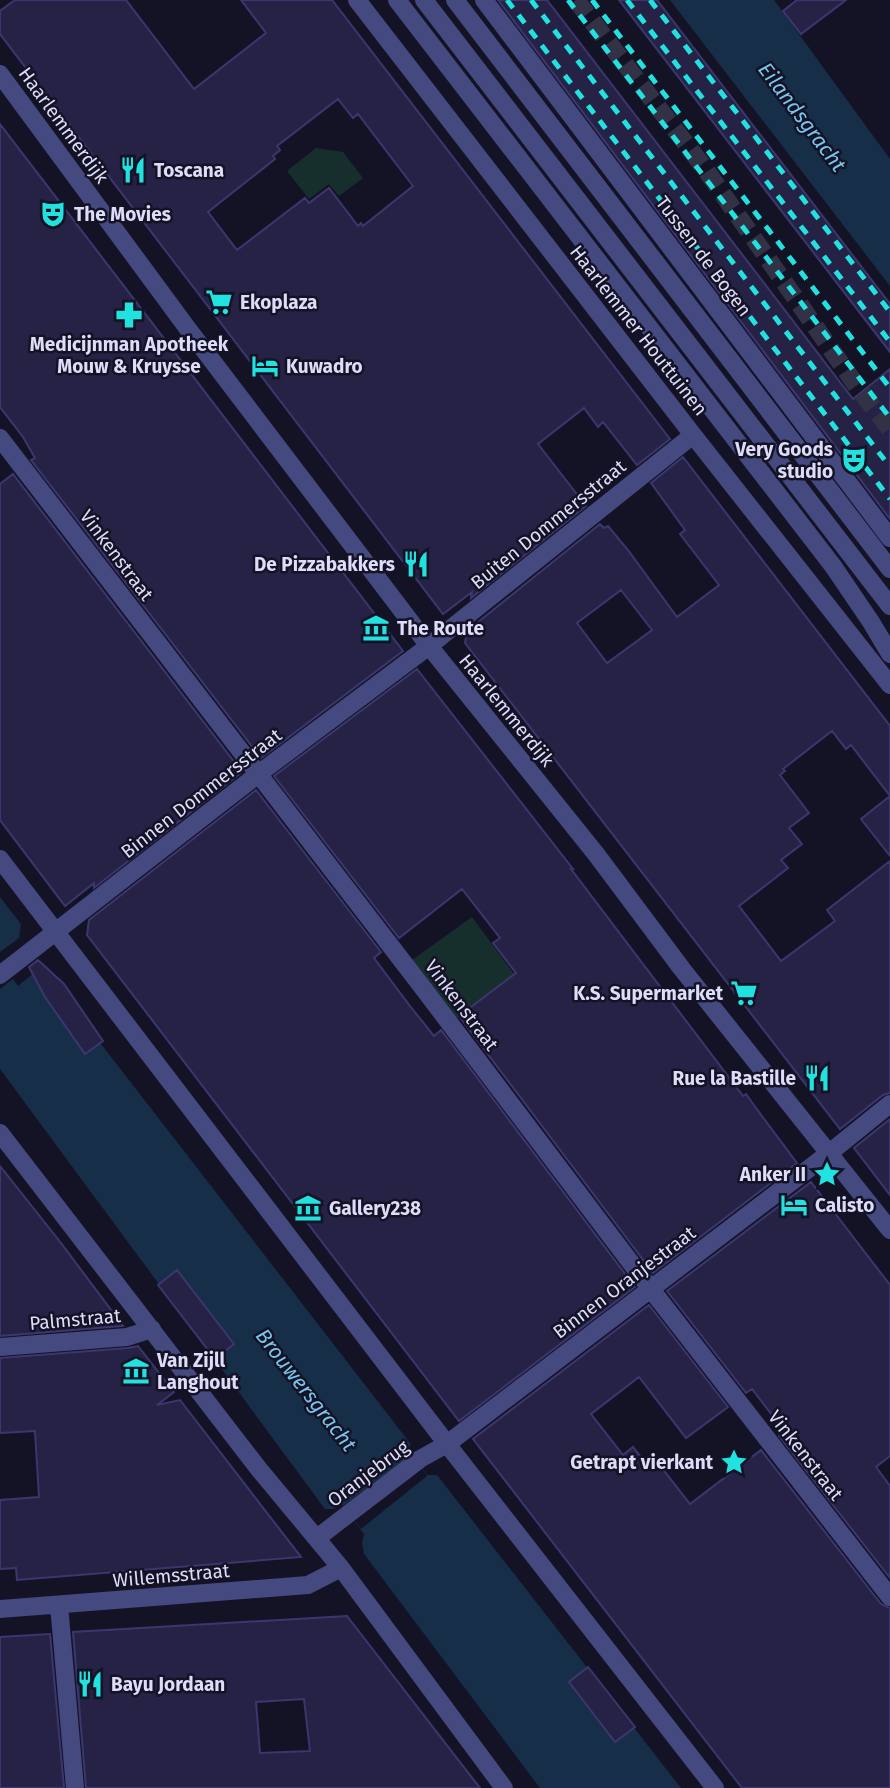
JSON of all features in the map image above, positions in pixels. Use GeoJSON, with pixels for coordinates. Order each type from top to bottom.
{"type":"FeatureCollection","features":[{"type":"Feature","properties":{"kind":"street","name":"Haarlemmer Houttuinen"},"geometry":{"type":"LineString","coordinates":[[357,0],[890,685]]}},
{"type":"Feature","properties":{"kind":"street","name":"Haarlemmer Houttuinen"},"geometry":{"type":"LineString","coordinates":[[397,0],[833,566],[890,654]]}},
{"type":"Feature","properties":{"kind":"street","name":"Haarlemmer Houttuinen"},"geometry":{"type":"LineString","coordinates":[[424,0],[890,606]]}},
{"type":"Feature","properties":{"kind":"street"},"geometry":{"type":"LineString","coordinates":[[455,0],[890,569]]}},
{"type":"Feature","properties":{"kind":"street","name":"Tussen de Bogen"},"geometry":{"type":"LineString","coordinates":[[484,0],[890,538]]}},
{"type":"Feature","properties":{"kind":"street","name":"Haarlemmerdijk"},"geometry":{"type":"LineString","coordinates":[[0,74],[188,329],[429,646],[596,854],[682,969],[890,1230]]}},
{"type":"Feature","properties":{"kind":"street","name":"Buiten Dommersstraat"},"geometry":{"type":"LineString","coordinates":[[429,646],[693,435]]}},
{"type":"Feature","properties":{"kind":"street","name":"Vinkenstraat"},"geometry":{"type":"LineString","coordinates":[[0,438],[650,1288],[890,1597]]}},
{"type":"Feature","properties":{"kind":"street","name":"Binnen Dommersstraat"},"geometry":{"type":"LineString","coordinates":[[0,975],[257,775],[429,646]]}},
{"type":"Feature","properties":{"kind":"street"},"geometry":{"type":"LineString","coordinates":[[0,859],[447,1444],[715,1788]]}},
{"type":"Feature","properties":{"kind":"street","name":"Binnen Oranjestraat"},"geometry":{"type":"LineString","coordinates":[[447,1444],[890,1104]]}},
{"type":"Feature","properties":{"kind":"street"},"geometry":{"type":"LineString","coordinates":[[0,1133],[265,1476],[341,1567],[504,1788]]}},
{"type":"Feature","properties":{"kind":"street","name":"Palmstraat"},"geometry":{"type":"LineString","coordinates":[[0,1347],[127,1337],[152,1329]]}},
{"type":"Feature","properties":{"kind":"street","name":"Oranjebrug"},"geometry":{"type":"LineString","coordinates":[[317,1538],[420,1459],[447,1444]]}},
{"type":"Feature","properties":{"kind":"street","name":"Willemsstraat"},"geometry":{"type":"LineString","coordinates":[[0,1609],[308,1585],[341,1567]]}},
{"type":"Feature","properties":{"kind":"street"},"geometry":{"type":"LineString","coordinates":[[59,1605],[75,1788]]}},
{"type":"Feature","properties":{"kind":"green space"},"geometry":{"type":"Polygon","coordinates":[[[316,148],[343,152],[363,178],[339,196],[329,184],[309,199],[287,171],[316,148]]]}},
{"type":"Feature","properties":{"kind":"green space"},"geometry":{"type":"Polygon","coordinates":[[[472,917],[514,974],[456,1019],[405,965],[472,917]]]}},
{"type":"Feature","properties":{"kind":"water","name":"Eilandsgracht"},"geometry":{"type":"Polygon","coordinates":[[[595,0],[774,0],[890,159],[890,379],[595,0]]]}},
{"type":"Feature","properties":{"kind":"water","name":"Brouwersgracht"},"geometry":{"type":"Polygon","coordinates":[[[0,897],[21,924],[19,938],[410,1443],[410,1452],[427,1475],[437,1475],[681,1788],[540,1788],[364,1554],[364,1534],[343,1506],[341,1504],[334,1509],[325,1509],[0,1069],[0,897]]]}},
{"type":"Feature","properties":{"kind":"pier"},"geometry":{"type":"Polygon","coordinates":[[[591,0],[670,0],[890,286],[890,383],[591,0]]]}},
{"type":"Feature","properties":{"kind":"pier"},"geometry":{"type":"Polygon","coordinates":[[[19,938],[41,967],[18,986],[13,979],[0,989],[0,952],[19,938]]]}},
{"type":"Feature","properties":{"kind":"pier"},"geometry":{"type":"Polygon","coordinates":[[[412,1454],[427,1476],[361,1529],[343,1506],[412,1454]]]}},
{"type":"Feature","properties":{"kind":"building"},"geometry":{"type":"Polygon","coordinates":[[[15,0],[126,0],[194,89],[266,33],[241,0],[332,0],[670,439],[637,465],[603,422],[598,427],[584,408],[538,444],[586,506],[471,598],[472,592],[443,614],[0,34],[0,11],[15,0]],[[338,99],[277,146],[280,150],[273,156],[275,159],[208,212],[237,250],[305,198],[309,203],[329,188],[358,226],[361,223],[363,226],[413,186],[358,114],[353,118],[338,99]]]}},
{"type":"Feature","properties":{"kind":"building"},"geometry":{"type":"Polygon","coordinates":[[[498,0],[547,0],[853,399],[890,369],[890,519],[498,0]]]}},
{"type":"Feature","properties":{"kind":"building"},"geometry":{"type":"Polygon","coordinates":[[[619,0],[657,0],[890,304],[890,352],[619,0]]]}},
{"type":"Feature","properties":{"kind":"building"},"geometry":{"type":"Polygon","coordinates":[[[797,0],[846,0],[801,34],[783,11],[797,0]]]}},
{"type":"Feature","properties":{"kind":"building"},"geometry":{"type":"Polygon","coordinates":[[[0,124],[403,651],[261,758],[31,460],[35,458],[23,437],[0,407],[0,124]]]}},
{"type":"Feature","properties":{"kind":"building"},"geometry":{"type":"Polygon","coordinates":[[[683,457],[890,726],[890,796],[851,745],[846,749],[832,731],[783,769],[785,771],[780,775],[809,813],[789,828],[802,844],[781,860],[788,868],[739,906],[781,961],[835,921],[827,910],[890,861],[890,1093],[883,1095],[840,1129],[465,643],[467,631],[600,524],[604,528],[608,526],[628,550],[677,617],[719,585],[680,534],[685,530],[651,483],[683,457]],[[621,590],[577,623],[607,663],[652,630],[621,590]]]}},
{"type":"Feature","properties":{"kind":"building"},"geometry":{"type":"Polygon","coordinates":[[[13,474],[242,772],[94,888],[94,883],[65,906],[0,820],[0,484],[13,474]]]}},
{"type":"Feature","properties":{"kind":"building"},"geometry":{"type":"Polygon","coordinates":[[[417,669],[797,1163],[653,1273],[459,1016],[516,973],[493,943],[500,938],[462,889],[399,938],[274,776],[417,669]]]}},
{"type":"Feature","properties":{"kind":"building"},"geometry":{"type":"Polygon","coordinates":[[[256,790],[381,952],[374,958],[410,1006],[434,1036],[441,1030],[635,1287],[459,1421],[87,935],[89,920],[256,790]]]}},
{"type":"Feature","properties":{"kind":"building"},"geometry":{"type":"Polygon","coordinates":[[[890,796],[890,856],[861,819],[890,796]]]}},
{"type":"Feature","properties":{"kind":"building"},"geometry":{"type":"Polygon","coordinates":[[[38,960],[64,984],[103,1041],[85,1054],[45,997],[29,967],[38,960]]]}},
{"type":"Feature","properties":{"kind":"building"},"geometry":{"type":"Polygon","coordinates":[[[890,1119],[890,1195],[854,1148],[890,1119]]]}},
{"type":"Feature","properties":{"kind":"building"},"geometry":{"type":"Polygon","coordinates":[[[0,1166],[61,1243],[123,1326],[0,1336],[0,1166]]]}},
{"type":"Feature","properties":{"kind":"building"},"geometry":{"type":"Polygon","coordinates":[[[811,1182],[890,1285],[890,1456],[876,1467],[890,1486],[890,1578],[779,1436],[785,1432],[752,1389],[746,1393],[667,1291],[811,1182]]]}},
{"type":"Feature","properties":{"kind":"building"},"geometry":{"type":"Polygon","coordinates":[[[177,1270],[234,1344],[215,1359],[158,1285],[177,1270]]]}},
{"type":"Feature","properties":{"kind":"building"},"geometry":{"type":"Polygon","coordinates":[[[649,1305],[728,1407],[686,1438],[639,1377],[591,1414],[623,1455],[633,1447],[650,1469],[658,1463],[690,1504],[761,1450],[881,1604],[890,1608],[890,1788],[742,1788],[473,1439],[649,1305]]]}},
{"type":"Feature","properties":{"kind":"building"},"geometry":{"type":"Polygon","coordinates":[[[138,1346],[174,1392],[157,1405],[180,1400],[301,1557],[17,1580],[16,1568],[0,1569],[0,1500],[39,1497],[35,1431],[0,1433],[0,1358],[138,1346]]]}},
{"type":"Feature","properties":{"kind":"building"},"geometry":{"type":"Polygon","coordinates":[[[347,1616],[480,1788],[86,1788],[73,1632],[347,1616]],[[304,1699],[256,1702],[260,1753],[310,1751],[304,1699]]]}},
{"type":"Feature","properties":{"kind":"building"},"geometry":{"type":"Polygon","coordinates":[[[50,1634],[64,1788],[0,1788],[0,1637],[50,1634]]]}},
{"type":"Feature","properties":{"kind":"building"},"geometry":{"type":"Polygon","coordinates":[[[588,1667],[635,1727],[615,1742],[569,1682],[588,1667]]]}},
{"type":"Feature","properties":{"kind":"tunnel"},"geometry":{"type":"LineString","coordinates":[[576,0],[706,170],[858,388],[890,429]]}},
{"type":"Feature","properties":{"kind":"railway"},"geometry":{"type":"LineString","coordinates":[[507,0],[890,499]]}},
{"type":"Feature","properties":{"kind":"railway"},"geometry":{"type":"LineString","coordinates":[[531,0],[890,467]]}},
{"type":"Feature","properties":{"kind":"railway"},"geometry":{"type":"LineString","coordinates":[[568,0],[890,418]]}},
{"type":"Feature","properties":{"kind":"railway"},"geometry":{"type":"LineString","coordinates":[[592,0],[890,388]]}},
{"type":"Feature","properties":{"kind":"railway"},"geometry":{"type":"LineString","coordinates":[[627,0],[890,342]]}},
{"type":"Feature","properties":{"kind":"railway"},"geometry":{"type":"LineString","coordinates":[[650,0],[890,312]]}},
{"type":"Feature","properties":{"kind":"place","name":"Toscana"},"geometry":{"type":"Point","coordinates":[133,170]}},
{"type":"Feature","properties":{"kind":"place","name":"The Movies"},"geometry":{"type":"Point","coordinates":[53,214]}},
{"type":"Feature","properties":{"kind":"place","name":"Ekoplaza"},"geometry":{"type":"Point","coordinates":[219,302]}},
{"type":"Feature","properties":{"kind":"place","name":"Medicijnman Apotheek Mouw & Kruysse"},"geometry":{"type":"Point","coordinates":[129,315]}},
{"type":"Feature","properties":{"kind":"place","name":"Kuwadro"},"geometry":{"type":"Point","coordinates":[265,366]}},
{"type":"Feature","properties":{"kind":"place","name":"Very Goods studio"},"geometry":{"type":"Point","coordinates":[854,460]}},
{"type":"Feature","properties":{"kind":"place","name":"De Pizzabakkers"},"geometry":{"type":"Point","coordinates":[416,564]}},
{"type":"Feature","properties":{"kind":"place","name":"The Route"},"geometry":{"type":"Point","coordinates":[376,628]}},
{"type":"Feature","properties":{"kind":"place","name":"K.S. Supermarket"},"geometry":{"type":"Point","coordinates":[744,993]}},
{"type":"Feature","properties":{"kind":"place","name":"Rue la Bastille"},"geometry":{"type":"Point","coordinates":[817,1078]}},
{"type":"Feature","properties":{"kind":"place","name":"Anker II"},"geometry":{"type":"Point","coordinates":[827,1174]}},
{"type":"Feature","properties":{"kind":"place","name":"Calisto"},"geometry":{"type":"Point","coordinates":[794,1205]}},
{"type":"Feature","properties":{"kind":"place","name":"Gallery238"},"geometry":{"type":"Point","coordinates":[308,1208]}},
{"type":"Feature","properties":{"kind":"place","name":"Van Zijll Langhout"},"geometry":{"type":"Point","coordinates":[136,1371]}},
{"type":"Feature","properties":{"kind":"place","name":"Getrapt vierkant"},"geometry":{"type":"Point","coordinates":[734,1462]}},
{"type":"Feature","properties":{"kind":"place","name":"Bayu Jordaan"},"geometry":{"type":"Point","coordinates":[90,1684]}}]}
